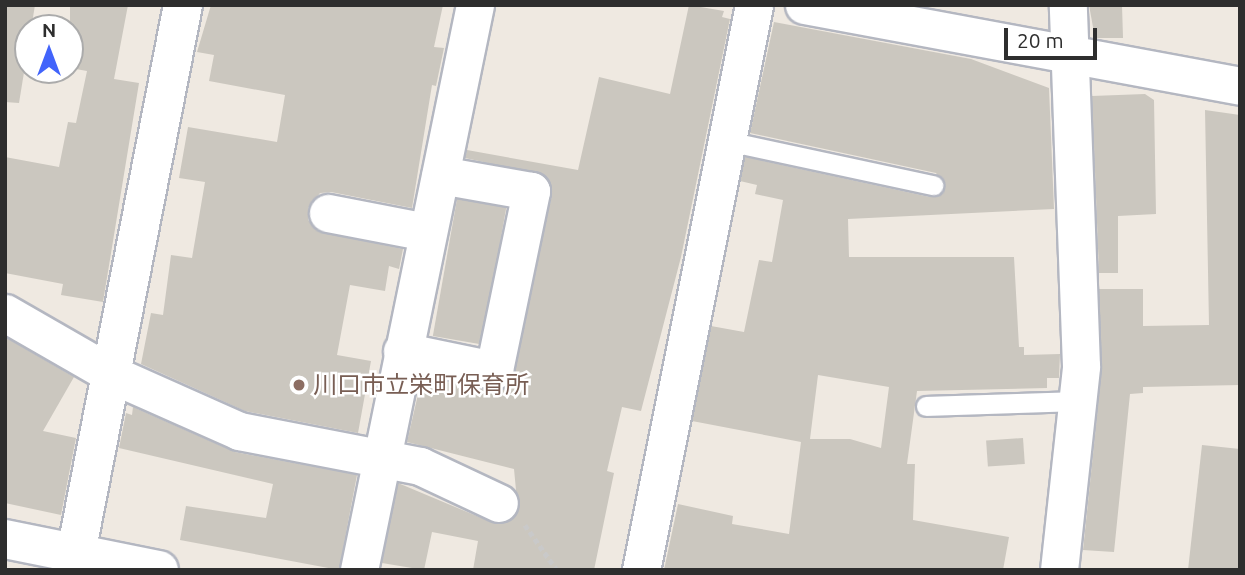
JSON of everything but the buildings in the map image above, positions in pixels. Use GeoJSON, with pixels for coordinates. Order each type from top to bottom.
{"type":"FeatureCollection","features":[{"type":"Feature","properties":{"kind":"street"},"geometry":{"type":"LineString","coordinates":[[74,561],[183,5]]}},
{"type":"Feature","properties":{"kind":"street"},"geometry":{"type":"LineString","coordinates":[[359,570],[475,5]]}},
{"type":"Feature","properties":{"kind":"street"},"geometry":{"type":"LineString","coordinates":[[641,570],[754,5]]}},
{"type":"Feature","properties":{"kind":"street"},"geometry":{"type":"LineString","coordinates":[[804,5],[1069,57],[1240,86]]}},
{"type":"Feature","properties":{"kind":"street"},"geometry":{"type":"LineString","coordinates":[[1059,570],[1081,366],[1068,5]]}},
{"type":"Feature","properties":{"kind":"street"},"geometry":{"type":"LineString","coordinates":[[402,351],[494,370],[531,191],[440,175]]}},
{"type":"Feature","properties":{"kind":"street"},"geometry":{"type":"LineString","coordinates":[[328,213],[427,232]]}},
{"type":"Feature","properties":{"kind":"street"},"geometry":{"type":"LineString","coordinates":[[5,313],[111,374],[239,431],[380,458],[457,480],[499,503]]}},
{"type":"Feature","properties":{"kind":"street"},"geometry":{"type":"LineString","coordinates":[[5,539],[74,561],[159,570]]}},
{"type":"Feature","properties":{"kind":"lane"},"geometry":{"type":"LineString","coordinates":[[727,141],[933,185]]}},
{"type":"Feature","properties":{"kind":"lane"},"geometry":{"type":"LineString","coordinates":[[926,406],[1077,401]]}},
{"type":"Feature","properties":{"kind":"path"},"geometry":{"type":"LineString","coordinates":[[499,503],[525,525],[557,570]]}},
{"type":"Feature","properties":{"kind":"place","name":"川口市立栄町保育所"},"geometry":{"type":"Point","coordinates":[299,385]}}]}
